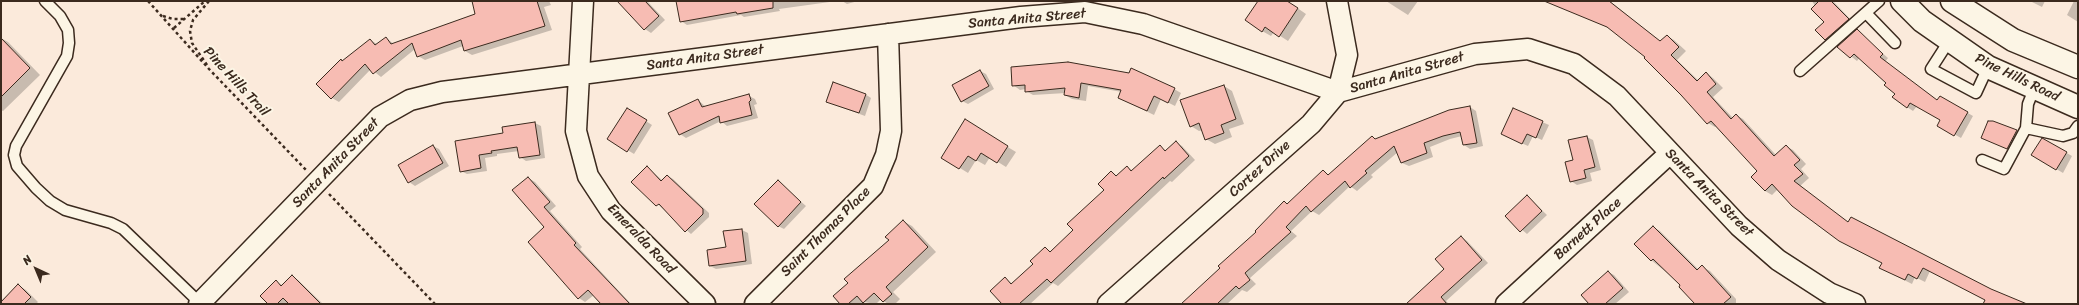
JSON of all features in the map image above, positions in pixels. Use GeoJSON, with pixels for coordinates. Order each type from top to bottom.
{"type":"FeatureCollection","features":[{"type":"Feature","properties":{"kind":"main road","name":"Pine Hills Road"},"geometry":{"type":"LineString","coordinates":[[1902,1],[1922,21],[1988,67],[2034,89],[2078,107]]}},
{"type":"Feature","properties":{"kind":"main road"},"geometry":{"type":"LineString","coordinates":[[1952,1],[2013,40],[2078,67]]}},
{"type":"Feature","properties":{"kind":"street","name":"Emeralda Road"},"geometry":{"type":"LineString","coordinates":[[583,1],[576,130],[588,176],[611,211],[705,304]]}},
{"type":"Feature","properties":{"kind":"street","name":"Cortez Drive"},"geometry":{"type":"LineString","coordinates":[[1108,304],[1311,124],[1338,92],[1347,55],[1338,1]]}},
{"type":"Feature","properties":{"kind":"street","name":"Santa Anita Street"},"geometry":{"type":"LineString","coordinates":[[200,304],[380,117],[410,100],[442,92],[1022,17],[1085,12],[1143,24],[1338,92],[1475,54],[1528,49],[1574,64],[1617,96],[1739,226],[1778,260],[1829,293],[1855,304]]}},
{"type":"Feature","properties":{"kind":"street","name":"Saint Thomas Place"},"geometry":{"type":"LineString","coordinates":[[755,304],[873,186],[886,155],[891,131],[888,34]]}},
{"type":"Feature","properties":{"kind":"street","name":"Barnett Place"},"geometry":{"type":"LineString","coordinates":[[1506,304],[1670,154]]}},
{"type":"Feature","properties":{"kind":"lane"},"geometry":{"type":"LineString","coordinates":[[45,1],[60,16],[68,30],[69,43],[67,56],[16,146],[14,155],[18,166],[36,188],[50,201],[65,210],[111,223],[123,229],[200,304]]}},
{"type":"Feature","properties":{"kind":"lane"},"geometry":{"type":"LineString","coordinates":[[1800,71],[1879,1]]}},
{"type":"Feature","properties":{"kind":"lane"},"geometry":{"type":"LineString","coordinates":[[1866,13],[1895,43]]}},
{"type":"Feature","properties":{"kind":"lane"},"geometry":{"type":"LineString","coordinates":[[1949,41],[1931,69],[1976,93],[1988,67]]}},
{"type":"Feature","properties":{"kind":"lane"},"geometry":{"type":"LineString","coordinates":[[1982,160],[2004,169],[2017,149],[2026,128],[2028,104],[2034,89]]}},
{"type":"Feature","properties":{"kind":"lane"},"geometry":{"type":"LineString","coordinates":[[2026,128],[2063,136],[2073,133],[2078,126]]}},
{"type":"Feature","properties":{"kind":"path","name":"Pine Hills Trail"},"geometry":{"type":"LineString","coordinates":[[148,1],[174,28],[209,69],[312,176]]}},
{"type":"Feature","properties":{"kind":"path"},"geometry":{"type":"LineString","coordinates":[[174,28],[205,1]]}},
{"type":"Feature","properties":{"kind":"path"},"geometry":{"type":"LineString","coordinates":[[209,1],[193,20],[190,31],[192,43],[209,69]]}},
{"type":"Feature","properties":{"kind":"path"},"geometry":{"type":"LineString","coordinates":[[162,16],[173,19],[184,19]]}},
{"type":"Feature","properties":{"kind":"path"},"geometry":{"type":"LineString","coordinates":[[326,191],[435,304]]}},
{"type":"Feature","properties":{"kind":"building"},"geometry":{"type":"Polygon","coordinates":[[[472,1],[537,1],[545,26],[464,51],[461,40],[417,57],[412,43],[373,74],[365,64],[331,99],[316,84],[341,59],[342,61],[370,39],[375,45],[386,37],[391,44],[475,14],[472,1]]]}},
{"type":"Feature","properties":{"kind":"building"},"geometry":{"type":"Polygon","coordinates":[[[617,1],[645,1],[659,16],[644,30],[617,1]]]}},
{"type":"Feature","properties":{"kind":"building"},"geometry":{"type":"Polygon","coordinates":[[[676,1],[773,1],[773,8],[737,14],[736,12],[680,22],[676,1]]]}},
{"type":"Feature","properties":{"kind":"building"},"geometry":{"type":"Polygon","coordinates":[[[1258,1],[1287,1],[1298,8],[1279,37],[1265,27],[1262,32],[1245,20],[1258,1]]]}},
{"type":"Feature","properties":{"kind":"building"},"geometry":{"type":"Polygon","coordinates":[[[1544,1],[1609,1],[1660,41],[1667,35],[1679,47],[1671,55],[1697,81],[1706,72],[1716,84],[1707,92],[1731,119],[1736,114],[1774,156],[1786,145],[1800,160],[1794,165],[1803,174],[1794,181],[1848,222],[1851,217],[1991,289],[2027,304],[1983,304],[1985,300],[1923,268],[1917,279],[1908,274],[1905,280],[1879,268],[1882,263],[1839,241],[1792,206],[1772,184],[1765,191],[1751,177],[1757,171],[1711,121],[1707,124],[1681,95],[1644,58],[1645,57],[1607,27],[1544,1]]]}},
{"type":"Feature","properties":{"kind":"building"},"geometry":{"type":"Polygon","coordinates":[[[1819,1],[1831,1],[1849,19],[1825,40],[1815,30],[1824,22],[1811,9],[1819,1]]]}},
{"type":"Feature","properties":{"kind":"building"},"geometry":{"type":"Polygon","coordinates":[[[1857,29],[1883,54],[1880,57],[1937,100],[1940,96],[1968,112],[1954,136],[1937,126],[1940,120],[1910,103],[1907,108],[1892,97],[1895,94],[1884,85],[1886,83],[1854,54],[1850,58],[1837,47],[1857,29]]]}},
{"type":"Feature","properties":{"kind":"building"},"geometry":{"type":"Polygon","coordinates":[[[1,38],[30,68],[1,97],[1,38]]]}},
{"type":"Feature","properties":{"kind":"building"},"geometry":{"type":"Polygon","coordinates":[[[1068,62],[1129,73],[1131,68],[1175,88],[1168,103],[1154,96],[1147,111],[1118,98],[1121,90],[1081,83],[1079,98],[1064,95],[1065,88],[1025,92],[1025,85],[1012,86],[1011,67],[1068,62]]]}},
{"type":"Feature","properties":{"kind":"building"},"geometry":{"type":"Polygon","coordinates":[[[980,70],[989,86],[961,102],[952,85],[980,70]]]}},
{"type":"Feature","properties":{"kind":"building"},"geometry":{"type":"Polygon","coordinates":[[[833,82],[866,94],[859,113],[826,102],[833,82]]]}},
{"type":"Feature","properties":{"kind":"building"},"geometry":{"type":"Polygon","coordinates":[[[1224,85],[1236,119],[1221,125],[1224,133],[1205,140],[1199,123],[1190,127],[1180,100],[1224,85]]]}},
{"type":"Feature","properties":{"kind":"building"},"geometry":{"type":"Polygon","coordinates":[[[749,94],[752,115],[720,123],[719,116],[679,135],[668,113],[698,99],[702,107],[749,94]]]}},
{"type":"Feature","properties":{"kind":"building"},"geometry":{"type":"Polygon","coordinates":[[[1470,106],[1477,143],[1463,145],[1460,132],[1443,136],[1424,143],[1427,153],[1401,163],[1394,146],[1365,171],[1367,173],[1350,188],[1345,181],[1311,212],[1306,206],[1286,227],[1291,232],[1245,273],[1250,280],[1239,289],[1236,286],[1217,304],[1181,304],[1220,268],[1218,266],[1256,232],[1255,231],[1284,201],[1287,204],[1323,170],[1328,175],[1372,136],[1375,139],[1449,110],[1470,106]]]}},
{"type":"Feature","properties":{"kind":"building"},"geometry":{"type":"Polygon","coordinates":[[[627,108],[647,120],[627,152],[607,139],[627,108]]]}},
{"type":"Feature","properties":{"kind":"building"},"geometry":{"type":"Polygon","coordinates":[[[1513,108],[1543,121],[1536,138],[1527,134],[1522,144],[1501,134],[1513,108]]]}},
{"type":"Feature","properties":{"kind":"building"},"geometry":{"type":"Polygon","coordinates":[[[965,119],[1008,146],[997,163],[981,153],[976,161],[968,156],[959,169],[941,158],[965,119]]]}},
{"type":"Feature","properties":{"kind":"building"},"geometry":{"type":"Polygon","coordinates":[[[1988,121],[1993,121],[2017,130],[2007,149],[1981,138],[1988,121]]]}},
{"type":"Feature","properties":{"kind":"building"},"geometry":{"type":"Polygon","coordinates":[[[535,122],[540,155],[519,158],[517,147],[491,151],[492,153],[479,155],[481,168],[460,172],[455,141],[503,133],[502,127],[535,122]]]}},
{"type":"Feature","properties":{"kind":"building"},"geometry":{"type":"Polygon","coordinates":[[[1587,136],[1595,167],[1584,170],[1586,178],[1570,182],[1565,162],[1573,160],[1568,140],[1587,136]]]}},
{"type":"Feature","properties":{"kind":"building"},"geometry":{"type":"Polygon","coordinates":[[[2042,138],[2067,152],[2056,170],[2031,155],[2042,138]]]}},
{"type":"Feature","properties":{"kind":"building"},"geometry":{"type":"Polygon","coordinates":[[[1176,141],[1189,156],[1164,179],[1163,177],[1051,283],[1047,279],[1019,304],[1002,304],[990,291],[1005,277],[1011,284],[1033,264],[1030,261],[1045,247],[1050,252],[1073,230],[1067,224],[1104,190],[1098,184],[1111,171],[1116,176],[1127,166],[1131,171],[1160,145],[1165,151],[1176,141]]]}},
{"type":"Feature","properties":{"kind":"building"},"geometry":{"type":"Polygon","coordinates":[[[433,145],[443,163],[408,183],[398,165],[433,145]]]}},
{"type":"Feature","properties":{"kind":"building"},"geometry":{"type":"Polygon","coordinates":[[[647,166],[661,181],[667,175],[703,209],[703,214],[685,232],[659,204],[656,206],[631,182],[647,166]]]}},
{"type":"Feature","properties":{"kind":"building"},"geometry":{"type":"Polygon","coordinates":[[[528,177],[550,202],[544,207],[576,243],[574,245],[630,304],[601,304],[588,290],[578,299],[528,242],[544,227],[512,190],[528,177]]]}},
{"type":"Feature","properties":{"kind":"building"},"geometry":{"type":"Polygon","coordinates":[[[778,180],[801,202],[778,227],[754,204],[778,180]]]}},
{"type":"Feature","properties":{"kind":"building"},"geometry":{"type":"Polygon","coordinates":[[[1527,195],[1542,211],[1520,232],[1505,216],[1527,195]]]}},
{"type":"Feature","properties":{"kind":"building"},"geometry":{"type":"Polygon","coordinates":[[[903,220],[928,247],[886,287],[892,294],[883,302],[874,293],[863,303],[857,296],[848,304],[840,304],[833,296],[848,283],[844,279],[889,240],[885,237],[903,220]]]}},
{"type":"Feature","properties":{"kind":"building"},"geometry":{"type":"Polygon","coordinates":[[[1653,226],[1697,270],[1702,265],[1731,297],[1723,304],[1695,304],[1679,287],[1680,285],[1653,259],[1651,261],[1634,244],[1653,226]]]}},
{"type":"Feature","properties":{"kind":"building"},"geometry":{"type":"Polygon","coordinates":[[[742,229],[746,261],[709,266],[707,250],[726,247],[723,231],[742,229]]]}},
{"type":"Feature","properties":{"kind":"building"},"geometry":{"type":"Polygon","coordinates":[[[1461,236],[1482,260],[1441,297],[1447,304],[1406,304],[1444,269],[1435,259],[1461,236]]]}},
{"type":"Feature","properties":{"kind":"building"},"geometry":{"type":"Polygon","coordinates":[[[1608,271],[1623,288],[1605,304],[1589,304],[1581,295],[1608,271]]]}},
{"type":"Feature","properties":{"kind":"building"},"geometry":{"type":"Polygon","coordinates":[[[292,275],[321,304],[289,304],[283,298],[277,304],[268,304],[260,296],[276,280],[281,286],[292,275]]]}},
{"type":"Feature","properties":{"kind":"building"},"geometry":{"type":"Polygon","coordinates":[[[18,284],[31,297],[24,304],[1,304],[1,302],[18,284]]]}}]}
